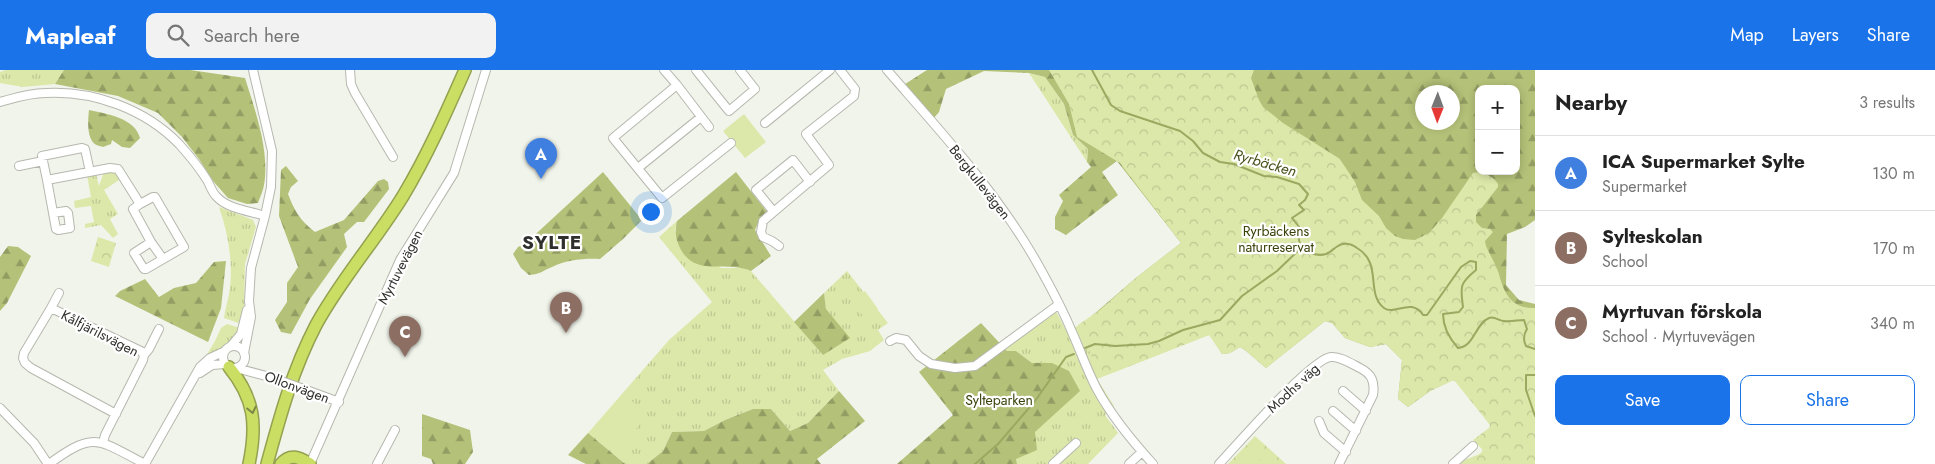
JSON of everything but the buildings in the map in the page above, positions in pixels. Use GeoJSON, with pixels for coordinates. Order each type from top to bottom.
{"type":"FeatureCollection","features":[{"type":"Feature","properties":{"kind":"highway"},"geometry":{"type":"LineString","coordinates":[[259,464],[278,398],[300,341],[324,298],[380,218],[406,176],[424,143],[457,70]]}},
{"type":"Feature","properties":{"kind":"highway"},"geometry":{"type":"LineString","coordinates":[[267,464],[285,400],[308,342],[330,301],[407,188],[431,146],[465,70]]}},
{"type":"Feature","properties":{"kind":"highway"},"geometry":{"type":"LineString","coordinates":[[230,367],[247,394],[253,413],[254,435],[249,464]]}},
{"type":"Feature","properties":{"kind":"highway"},"geometry":{"type":"LineString","coordinates":[[281,464],[284,460],[292,457],[301,458],[310,464]]}},
{"type":"Feature","properties":{"kind":"street"},"geometry":{"type":"LineString","coordinates":[[196,376],[212,365],[230,367],[242,365],[250,330],[250,268],[272,187],[272,151],[253,70]]}},
{"type":"Feature","properties":{"kind":"street"},"geometry":{"type":"LineString","coordinates":[[350,70],[351,84],[355,93],[392,157]]}},
{"type":"Feature","properties":{"kind":"street","name":"Myrtuvevägen"},"geometry":{"type":"LineString","coordinates":[[310,464],[400,260],[454,173],[486,70]]}},
{"type":"Feature","properties":{"kind":"street"},"geometry":{"type":"LineString","coordinates":[[664,70],[709,128]]}},
{"type":"Feature","properties":{"kind":"street"},"geometry":{"type":"LineString","coordinates":[[696,70],[729,111],[755,89],[740,70]]}},
{"type":"Feature","properties":{"kind":"street"},"geometry":{"type":"LineString","coordinates":[[765,123],[830,70]]}},
{"type":"Feature","properties":{"kind":"street"},"geometry":{"type":"LineString","coordinates":[[779,246],[762,237],[762,221],[829,165],[806,134],[855,93],[853,86],[840,70]]}},
{"type":"Feature","properties":{"kind":"street","name":"Bergkullevägen"},"geometry":{"type":"LineString","coordinates":[[887,70],[955,148],[999,204],[1036,261],[1097,390],[1111,412],[1153,464]]}},
{"type":"Feature","properties":{"kind":"street"},"geometry":{"type":"LineString","coordinates":[[677,86],[613,138],[662,198],[731,143]]}},
{"type":"Feature","properties":{"kind":"street"},"geometry":{"type":"LineString","coordinates":[[0,102],[28,95],[58,92],[88,96],[116,103],[140,114],[178,143],[196,164],[216,196],[227,204],[265,216]]}},
{"type":"Feature","properties":{"kind":"street"},"geometry":{"type":"LineString","coordinates":[[638,168],[701,117]]}},
{"type":"Feature","properties":{"kind":"street"},"geometry":{"type":"LineString","coordinates":[[53,213],[66,211],[70,228],[53,230],[53,213],[42,156],[82,148],[86,151],[90,172]]}},
{"type":"Feature","properties":{"kind":"street"},"geometry":{"type":"LineString","coordinates":[[774,211],[756,190],[793,160],[810,182]]}},
{"type":"Feature","properties":{"kind":"street"},"geometry":{"type":"LineString","coordinates":[[19,166],[43,162]]}},
{"type":"Feature","properties":{"kind":"street"},"geometry":{"type":"LineString","coordinates":[[47,180],[110,168],[118,169],[140,204]]}},
{"type":"Feature","properties":{"kind":"street"},"geometry":{"type":"LineString","coordinates":[[152,242],[132,254],[144,269],[186,250],[156,198],[152,197],[132,209],[163,259]]}},
{"type":"Feature","properties":{"kind":"street","name":"Kålfjärilsvägen"},"geometry":{"type":"LineString","coordinates":[[59,293],[22,358],[25,363],[44,376],[116,414]]}},
{"type":"Feature","properties":{"kind":"street"},"geometry":{"type":"LineString","coordinates":[[230,367],[222,358],[241,334],[249,301]]}},
{"type":"Feature","properties":{"kind":"street"},"geometry":{"type":"LineString","coordinates":[[890,341],[896,338],[906,340],[919,356],[931,364],[955,368],[975,366],[1058,305]]}},
{"type":"Feature","properties":{"kind":"street","name":"Kålfjärilsvägen"},"geometry":{"type":"LineString","coordinates":[[51,308],[141,351],[144,355],[103,443]]}},
{"type":"Feature","properties":{"kind":"street"},"geometry":{"type":"LineString","coordinates":[[144,355],[159,329]]}},
{"type":"Feature","properties":{"kind":"street"},"geometry":{"type":"LineString","coordinates":[[0,408],[34,443],[48,464],[73,447],[85,442],[103,443],[145,464],[205,362],[228,349],[239,347],[244,356]]}},
{"type":"Feature","properties":{"kind":"street","name":"Ollonvägen"},"geometry":{"type":"LineString","coordinates":[[244,356],[255,372]]}},
{"type":"Feature","properties":{"kind":"street","name":"Modhs väg"},"geometry":{"type":"LineString","coordinates":[[1219,464],[1288,389],[1329,357],[1344,360],[1369,374],[1374,387],[1373,396],[1366,411]]}},
{"type":"Feature","properties":{"kind":"street","name":"Ollonvägen"},"geometry":{"type":"LineString","coordinates":[[230,367],[255,372],[338,402]]}},
{"type":"Feature","properties":{"kind":"street"},"geometry":{"type":"LineString","coordinates":[[1339,464],[1366,411],[1342,391]]}},
{"type":"Feature","properties":{"kind":"street"},"geometry":{"type":"LineString","coordinates":[[1332,411],[1356,431]]}},
{"type":"Feature","properties":{"kind":"street"},"geometry":{"type":"LineString","coordinates":[[1319,422],[1324,433],[1346,452]]}},
{"type":"Feature","properties":{"kind":"street"},"geometry":{"type":"LineString","coordinates":[[377,464],[395,430]]}},
{"type":"Feature","properties":{"kind":"street"},"geometry":{"type":"LineString","coordinates":[[1053,464],[1076,443]]}},
{"type":"Feature","properties":{"kind":"street"},"geometry":{"type":"LineString","coordinates":[[1453,464],[1473,446]]}},
{"type":"Feature","properties":{"kind":"street"},"geometry":{"type":"LineString","coordinates":[[1129,464],[1142,452]]}},
{"type":"Feature","properties":{"kind":"green space"},"geometry":{"type":"Polygon","coordinates":[[[6,70],[64,70],[55,84],[23,87],[0,83],[0,72],[6,70]]]}},
{"type":"Feature","properties":{"kind":"green space"},"geometry":{"type":"Polygon","coordinates":[[[64,70],[190,70],[245,78],[260,131],[265,158],[264,185],[258,203],[247,204],[228,198],[213,181],[182,137],[158,113],[118,96],[55,84],[64,70]]]}},
{"type":"Feature","properties":{"kind":"green space","name":"Ryrbäckens naturreservat"},"geometry":{"type":"Polygon","coordinates":[[[927,70],[1535,70],[1535,220],[1525,227],[1507,234],[1506,285],[1519,300],[1535,304],[1535,424],[1453,380],[1430,391],[1408,407],[1398,399],[1402,360],[1386,344],[1370,347],[1345,338],[1332,323],[1325,321],[1266,368],[1240,347],[1230,353],[1222,354],[1210,335],[1086,321],[1137,277],[1181,243],[1117,161],[1102,172],[1118,195],[1066,235],[1055,229],[1055,217],[1063,201],[1059,195],[1091,167],[1087,162],[1088,149],[1073,135],[1064,104],[1045,77],[1029,73],[984,71],[946,89],[939,112],[933,119],[902,86],[927,70]]]}},
{"type":"Feature","properties":{"kind":"green space","name":"Ryrbäckens naturreservat"},"geometry":{"type":"Polygon","coordinates":[[[1049,70],[1254,70],[1251,78],[1263,107],[1283,123],[1340,159],[1355,182],[1362,200],[1379,216],[1386,228],[1395,236],[1403,239],[1415,240],[1429,233],[1442,218],[1473,173],[1475,175],[1490,176],[1498,184],[1498,187],[1476,215],[1476,222],[1482,228],[1490,229],[1493,232],[1485,241],[1486,246],[1510,299],[1520,306],[1535,308],[1535,464],[1459,464],[1482,452],[1482,449],[1473,440],[1489,428],[1490,425],[1454,380],[1430,391],[1408,407],[1398,399],[1402,360],[1386,344],[1370,347],[1345,338],[1332,323],[1325,321],[1266,368],[1240,347],[1230,353],[1222,354],[1209,335],[1104,376],[1099,373],[1078,325],[1100,310],[1137,277],[1181,243],[1120,163],[1077,137],[1069,104],[1049,70]]]}},
{"type":"Feature","properties":{"kind":"green space"},"geometry":{"type":"Polygon","coordinates":[[[1029,73],[1045,77],[1064,104],[1073,135],[1088,149],[1087,162],[1029,73]]]}},
{"type":"Feature","properties":{"kind":"green space"},"geometry":{"type":"Polygon","coordinates":[[[89,110],[112,115],[126,121],[137,131],[140,138],[130,148],[122,147],[112,140],[111,144],[103,147],[96,144],[92,141],[89,134],[89,110]]]}},
{"type":"Feature","properties":{"kind":"green space"},"geometry":{"type":"Polygon","coordinates":[[[744,114],[766,142],[745,158],[723,131],[744,114]]]}},
{"type":"Feature","properties":{"kind":"green space"},"geometry":{"type":"Polygon","coordinates":[[[286,166],[298,181],[291,187],[288,194],[305,224],[315,232],[344,220],[378,181],[384,179],[388,182],[389,189],[364,222],[357,222],[344,234],[347,247],[310,299],[291,334],[281,332],[275,320],[287,302],[287,283],[298,267],[279,216],[281,170],[286,166]]]}},
{"type":"Feature","properties":{"kind":"green space"},"geometry":{"type":"Polygon","coordinates":[[[117,171],[122,178],[104,190],[118,214],[110,219],[118,234],[113,238],[101,225],[85,228],[85,224],[94,222],[91,206],[75,208],[74,201],[91,197],[87,175],[96,174],[99,186],[104,172],[117,171]]]}},
{"type":"Feature","properties":{"kind":"green space"},"geometry":{"type":"Polygon","coordinates":[[[603,172],[642,220],[600,259],[569,261],[529,275],[521,268],[513,254],[518,247],[526,243],[603,172]]]}},
{"type":"Feature","properties":{"kind":"green space"},"geometry":{"type":"Polygon","coordinates":[[[736,172],[768,213],[759,221],[755,230],[771,256],[751,271],[742,268],[703,266],[694,263],[686,257],[680,248],[676,238],[677,221],[736,172]]]}},
{"type":"Feature","properties":{"kind":"green space"},"geometry":{"type":"Polygon","coordinates":[[[219,207],[253,220],[256,227],[245,264],[244,310],[241,324],[224,318],[231,268],[227,237],[219,207]]]}},
{"type":"Feature","properties":{"kind":"green space"},"geometry":{"type":"Polygon","coordinates":[[[677,221],[675,231],[721,268],[745,268],[751,271],[823,355],[826,309],[824,293],[847,271],[888,323],[878,330],[884,340],[870,351],[842,359],[823,370],[839,391],[808,423],[790,431],[771,409],[753,409],[704,431],[672,432],[663,451],[647,464],[625,464],[588,433],[669,340],[712,302],[659,237],[677,221]]]}},
{"type":"Feature","properties":{"kind":"green space"},"geometry":{"type":"Polygon","coordinates":[[[98,237],[116,243],[109,267],[91,261],[98,237]]]}},
{"type":"Feature","properties":{"kind":"green space"},"geometry":{"type":"Polygon","coordinates":[[[8,246],[18,247],[31,256],[7,303],[0,311],[0,257],[8,246]]]}},
{"type":"Feature","properties":{"kind":"green space"},"geometry":{"type":"Polygon","coordinates":[[[226,261],[221,308],[208,342],[115,296],[120,291],[145,279],[159,297],[174,288],[196,283],[214,262],[226,261]]]}},
{"type":"Feature","properties":{"kind":"green space"},"geometry":{"type":"Polygon","coordinates":[[[865,291],[878,309],[865,319],[852,301],[865,291]]]}},
{"type":"Feature","properties":{"kind":"green space"},"geometry":{"type":"Polygon","coordinates":[[[824,293],[826,309],[850,338],[823,355],[794,322],[824,293]]]}},
{"type":"Feature","properties":{"kind":"green space"},"geometry":{"type":"Polygon","coordinates":[[[1053,306],[1067,332],[1086,321],[1209,335],[1097,379],[1114,406],[1105,415],[1118,433],[1088,464],[1017,464],[1016,459],[1035,432],[1052,363],[1032,363],[1016,351],[1007,351],[1001,345],[1053,306]]]}},
{"type":"Feature","properties":{"kind":"green space","name":"Sylteparken"},"geometry":{"type":"Polygon","coordinates":[[[981,323],[1007,351],[1016,351],[1032,363],[1052,363],[1069,371],[1080,391],[1035,432],[1037,450],[1016,459],[1017,464],[897,464],[953,415],[919,372],[981,323]]]}},
{"type":"Feature","properties":{"kind":"green space"},"geometry":{"type":"Polygon","coordinates":[[[227,324],[240,328],[238,333],[226,345],[206,356],[221,328],[227,324]]]}},
{"type":"Feature","properties":{"kind":"green space"},"geometry":{"type":"Polygon","coordinates":[[[839,391],[865,421],[817,459],[821,464],[647,464],[663,451],[672,432],[704,431],[753,409],[771,409],[790,431],[808,423],[839,391]]]}},
{"type":"Feature","properties":{"kind":"green space"},"geometry":{"type":"Polygon","coordinates":[[[625,395],[648,415],[614,453],[592,434],[625,395]]]}},
{"type":"Feature","properties":{"kind":"green space"},"geometry":{"type":"Polygon","coordinates":[[[422,414],[470,430],[473,452],[465,464],[433,464],[431,459],[422,456],[422,414]]]}},
{"type":"Feature","properties":{"kind":"green space"},"geometry":{"type":"Polygon","coordinates":[[[588,433],[625,464],[586,464],[568,455],[588,433]]]}},
{"type":"Feature","properties":{"kind":"green space"},"geometry":{"type":"Polygon","coordinates":[[[1255,436],[1286,464],[1228,464],[1255,436]]]}},
{"type":"Feature","properties":{"kind":"green space"},"geometry":{"type":"Polygon","coordinates":[[[1254,439],[1267,452],[1256,464],[1233,464],[1254,439]]]}},
{"type":"Feature","properties":{"kind":"waterway","name":"Ryrbäcken"},"geometry":{"type":"LineString","coordinates":[[1092,70],[1111,105],[1120,111],[1180,131],[1193,141],[1203,153],[1220,162],[1234,164],[1264,176],[1277,177],[1299,184],[1308,194],[1299,205],[1304,210],[1292,218],[1300,228],[1299,238],[1302,247],[1313,254],[1322,255],[1343,244],[1357,248],[1365,254],[1370,262],[1375,294],[1378,302],[1384,308],[1393,310],[1413,307],[1423,315],[1427,315],[1461,267],[1470,261],[1476,262],[1476,270],[1467,278],[1462,286],[1463,307],[1459,312],[1443,314],[1447,333],[1458,348],[1468,344],[1480,325],[1489,318],[1502,321],[1524,320],[1527,329],[1524,335],[1525,344],[1535,349]]}},
{"type":"Feature","properties":{"kind":"waterway"},"geometry":{"type":"LineString","coordinates":[[1085,348],[1095,344],[1115,346],[1148,344],[1183,330],[1220,320],[1242,296],[1277,271],[1302,247]]}},
{"type":"Feature","properties":{"kind":"waterway"},"geometry":{"type":"LineString","coordinates":[[975,464],[998,444],[1035,401],[1066,357],[1074,354]]}},
{"type":"Feature","properties":{"kind":"waterway","name":"Ryrbäcken"},"geometry":{"type":"LineString","coordinates":[[1535,375],[1526,375],[1526,390],[1535,416]]}},
{"type":"Feature","properties":{"kind":"place","name":"ICA Supermarket Sylte"},"geometry":{"type":"Point","coordinates":[541,179]}},
{"type":"Feature","properties":{"kind":"place","name":"Sylteskolan"},"geometry":{"type":"Point","coordinates":[566,333]}},
{"type":"Feature","properties":{"kind":"place","name":"Myrtuvan förskola"},"geometry":{"type":"Point","coordinates":[405,357]}},
{"type":"Feature","properties":{"kind":"district","name":"SYLTE"},"geometry":{"type":"Point","coordinates":[552,242]}}]}
